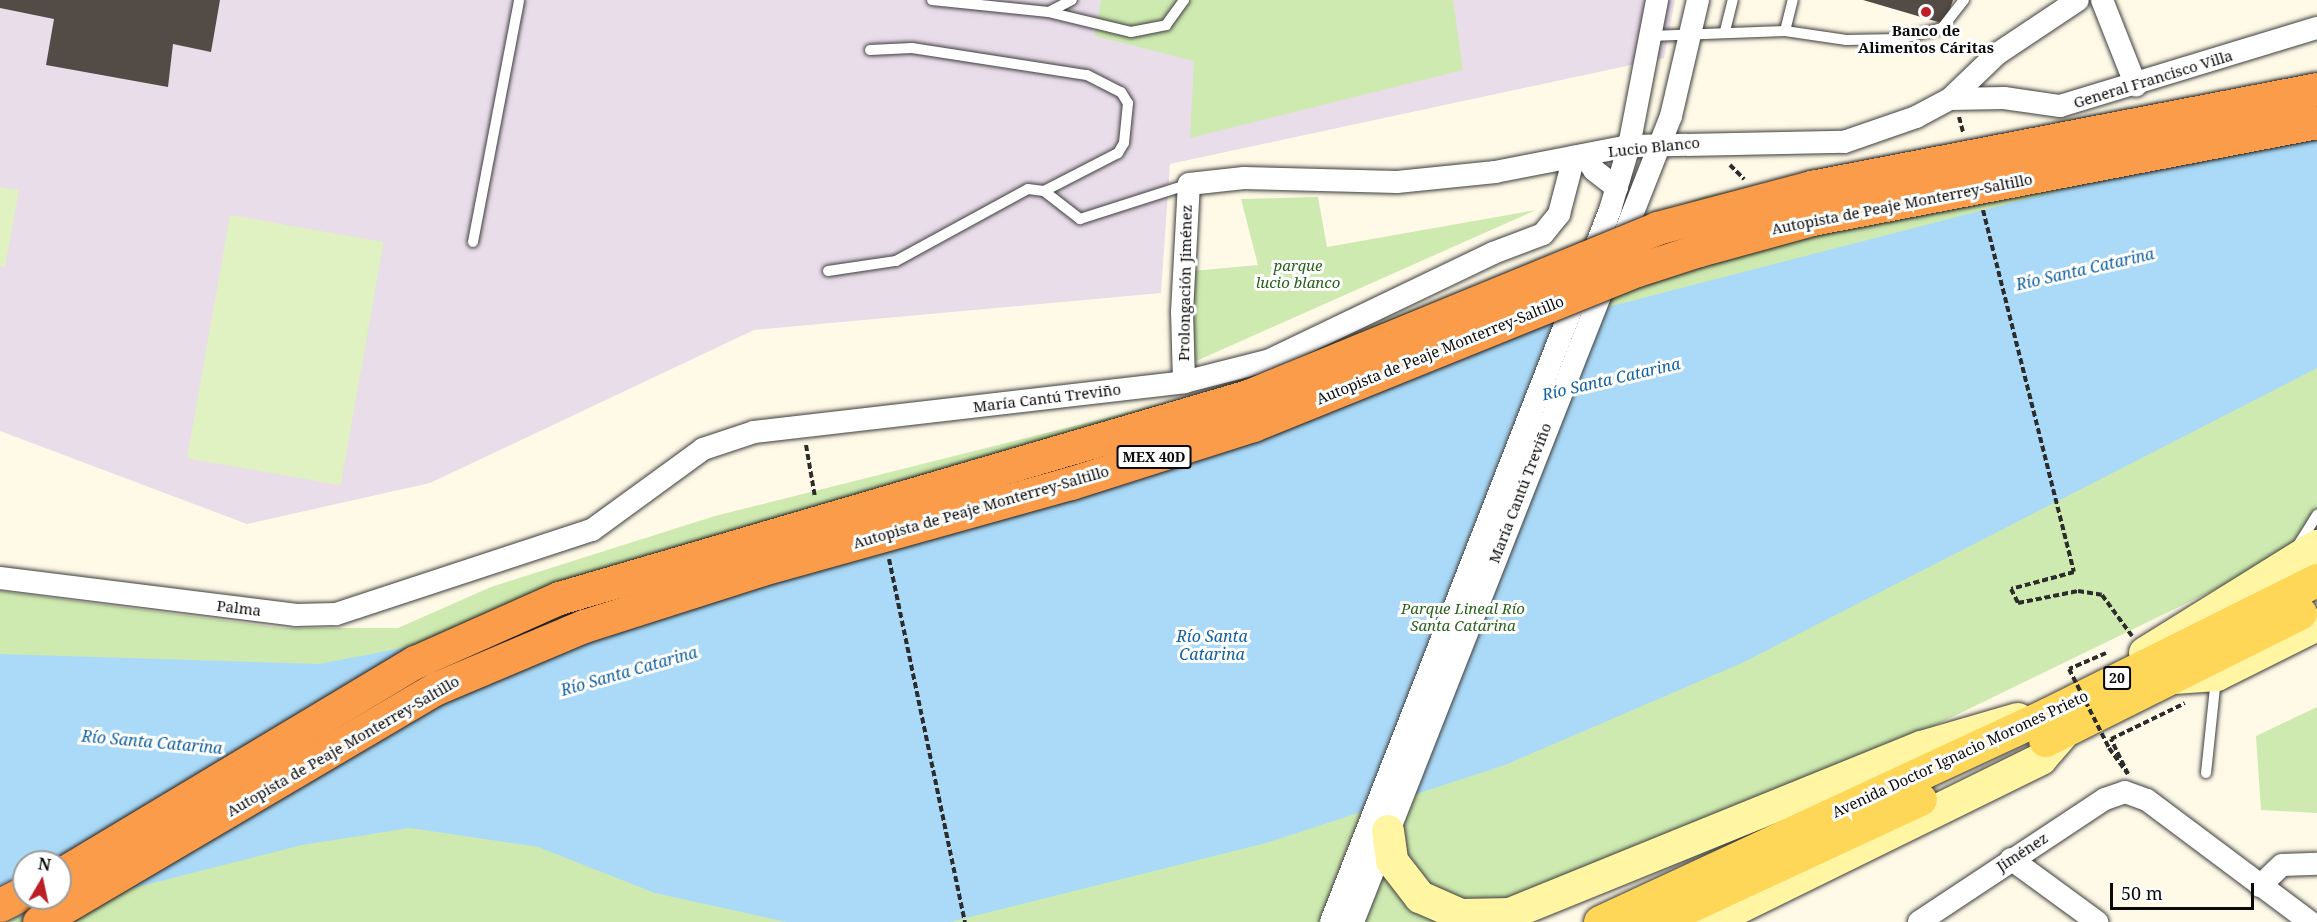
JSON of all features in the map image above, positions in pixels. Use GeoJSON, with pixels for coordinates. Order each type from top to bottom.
{"type":"FeatureCollection","features":[{"type":"Feature","properties":{"kind":"highway","name":"Autopista de Peaje Monterrey-Saltillo"},"geometry":{"type":"LineString","coordinates":[[72,868],[415,662],[558,598],[1238,400],[1668,225],[1811,187],[2317,89]]}},
{"type":"Feature","properties":{"kind":"highway","name":"Autopista de Peaje Monterrey-Saltillo"},"geometry":{"type":"LineString","coordinates":[[39,922],[437,688],[584,626],[759,570],[1071,483],[1253,425],[1637,270],[1699,250],[1812,219],[2317,122]]}},
{"type":"Feature","properties":{"kind":"main road","name":"Avenida Doctor Ignacio Morones Prieto"},"geometry":{"type":"LineString","coordinates":[[2057,722],[2126,660],[2317,580]]}},
{"type":"Feature","properties":{"kind":"main road","name":"Avenida Doctor Ignacio Morones Prieto"},"geometry":{"type":"LineString","coordinates":[[1655,922],[1923,785],[2057,722],[2174,678],[2317,604]]}},
{"type":"Feature","properties":{"kind":"main road","name":"Avenida Doctor Ignacio Morones Prieto"},"geometry":{"type":"LineString","coordinates":[[1600,922],[1923,785]]}},
{"type":"Feature","properties":{"kind":"street","name":"María Cantú Treviño"},"geometry":{"type":"LineString","coordinates":[[1382,827],[1619,213],[1617,188],[1629,146],[1657,0]]}},
{"type":"Feature","properties":{"kind":"street","name":"María Cantú Treviño"},"geometry":{"type":"LineString","coordinates":[[1382,827],[1619,213],[1671,116],[1698,0]]}},
{"type":"Feature","properties":{"kind":"street","name":"Lucio Blanco"},"geometry":{"type":"LineString","coordinates":[[1189,184],[1244,178],[1351,184],[1432,180],[1629,146],[1658,144],[1822,145],[1866,136],[1954,106],[1997,54],[2078,0]]}},
{"type":"Feature","properties":{"kind":"street"},"geometry":{"type":"LineString","coordinates":[[2102,0],[2136,86]]}},
{"type":"Feature","properties":{"kind":"street","name":"General Francisco Villa"},"geometry":{"type":"LineString","coordinates":[[1954,106],[2004,98],[2060,106],[2136,86],[2317,28]]}},
{"type":"Feature","properties":{"kind":"street","name":"María Cantú Treviño"},"geometry":{"type":"LineString","coordinates":[[472,571],[592,530],[703,449],[754,432],[1184,382],[1270,360],[1493,253],[1544,219],[1573,157]]}},
{"type":"Feature","properties":{"kind":"street"},"geometry":{"type":"LineString","coordinates":[[1573,157],[1617,188]]}},
{"type":"Feature","properties":{"kind":"street","name":"Prolongación Jiménez"},"geometry":{"type":"LineString","coordinates":[[1184,382],[1182,312],[1189,184]]}},
{"type":"Feature","properties":{"kind":"street"},"geometry":{"type":"LineString","coordinates":[[2126,660],[2317,546]]}},
{"type":"Feature","properties":{"kind":"street","name":"Palma"},"geometry":{"type":"LineString","coordinates":[[0,578],[316,615],[359,608],[472,571]]}},
{"type":"Feature","properties":{"kind":"street"},"geometry":{"type":"LineString","coordinates":[[2174,678],[2216,682],[2317,625]]}},
{"type":"Feature","properties":{"kind":"street","name":"20"},"geometry":{"type":"LineString","coordinates":[[1500,918],[1921,747],[2006,720],[2057,722]]}},
{"type":"Feature","properties":{"kind":"street","name":"Avenida Doctor Ignacio Morones Prieto"},"geometry":{"type":"LineString","coordinates":[[1710,922],[2041,759],[2057,722]]}},
{"type":"Feature","properties":{"kind":"street"},"geometry":{"type":"LineString","coordinates":[[2129,784],[2147,800],[2310,922]]}},
{"type":"Feature","properties":{"kind":"street","name":"Jiménez"},"geometry":{"type":"LineString","coordinates":[[1919,922],[2011,859],[2129,784]]}},
{"type":"Feature","properties":{"kind":"street"},"geometry":{"type":"LineString","coordinates":[[1382,827],[1392,861],[1420,897],[1461,915],[1500,918]]}},
{"type":"Feature","properties":{"kind":"street"},"geometry":{"type":"LineString","coordinates":[[1331,922],[1382,827]]}},
{"type":"Feature","properties":{"kind":"street"},"geometry":{"type":"LineString","coordinates":[[1353,922],[1382,827]]}},
{"type":"Feature","properties":{"kind":"street"},"geometry":{"type":"LineString","coordinates":[[2011,859],[2097,922]]}},
{"type":"Feature","properties":{"kind":"street"},"geometry":{"type":"LineString","coordinates":[[2260,886],[2282,864],[2317,864]]}},
{"type":"Feature","properties":{"kind":"lane"},"geometry":{"type":"LineString","coordinates":[[474,242],[519,0]]}},
{"type":"Feature","properties":{"kind":"lane"},"geometry":{"type":"LineString","coordinates":[[932,0],[1048,12],[1131,32],[1157,30],[1182,8],[1184,0]]}},
{"type":"Feature","properties":{"kind":"lane"},"geometry":{"type":"LineString","coordinates":[[1048,12],[1072,0]]}},
{"type":"Feature","properties":{"kind":"lane"},"geometry":{"type":"LineString","coordinates":[[1725,31],[1733,0]]}},
{"type":"Feature","properties":{"kind":"lane"},"geometry":{"type":"LineString","coordinates":[[1785,31],[1793,0]]}},
{"type":"Feature","properties":{"kind":"lane"},"geometry":{"type":"LineString","coordinates":[[1650,36],[1691,36],[1725,31],[1785,31],[1846,40],[1900,39],[1942,28],[1964,0]]}},
{"type":"Feature","properties":{"kind":"lane"},"geometry":{"type":"LineString","coordinates":[[828,271],[896,261],[1028,189],[1044,191],[1118,153],[1124,143],[1128,103],[1121,92],[1087,75],[912,48],[870,50]]}},
{"type":"Feature","properties":{"kind":"lane"},"geometry":{"type":"LineString","coordinates":[[1044,191],[1071,216],[1092,219],[1189,184]]}},
{"type":"Feature","properties":{"kind":"lane"},"geometry":{"type":"LineString","coordinates":[[2289,563],[2317,515]]}},
{"type":"Feature","properties":{"kind":"lane"},"geometry":{"type":"LineString","coordinates":[[2206,773],[2216,682]]}},
{"type":"Feature","properties":{"kind":"path"},"geometry":{"type":"LineString","coordinates":[[1954,106],[1964,137]]}},
{"type":"Feature","properties":{"kind":"path"},"geometry":{"type":"LineString","coordinates":[[1982,205],[2074,572],[2011,589],[2018,603],[2078,591],[2102,595],[2126,660],[2069,669],[2129,784]]}},
{"type":"Feature","properties":{"kind":"path"},"geometry":{"type":"LineString","coordinates":[[807,453],[816,502],[828,500]]}},
{"type":"Feature","properties":{"kind":"path"},"geometry":{"type":"LineString","coordinates":[[886,549],[965,922]]}},
{"type":"Feature","properties":{"kind":"path"},"geometry":{"type":"LineString","coordinates":[[2129,784],[2111,739],[2216,682]]}},
{"type":"Feature","properties":{"kind":"shaded area"},"geometry":{"type":"Polygon","coordinates":[[[0,0],[1675,0],[1664,58],[1170,164],[1161,293],[754,330],[430,483],[247,524],[0,431],[0,0]]]}},
{"type":"Feature","properties":{"kind":"green space"},"geometry":{"type":"Polygon","coordinates":[[[1101,0],[1453,0],[1463,70],[1190,138],[1194,61],[1095,36],[1101,0]]]}},
{"type":"Feature","properties":{"kind":"green space","name":"Río Santa Catarina"},"geometry":{"type":"Polygon","coordinates":[[[2317,75],[2317,540],[1530,922],[0,922],[0,591],[282,628],[398,628],[491,587],[715,516],[1197,395],[1702,197],[2317,75]]]}},
{"type":"Feature","properties":{"kind":"green space"},"geometry":{"type":"Polygon","coordinates":[[[0,187],[19,190],[5,267],[0,266],[0,187]]]}},
{"type":"Feature","properties":{"kind":"green space","name":"parque lucio blanco"},"geometry":{"type":"Polygon","coordinates":[[[1318,197],[1327,247],[1536,210],[1194,362],[1192,271],[1258,265],[1241,199],[1318,197]]]}},
{"type":"Feature","properties":{"kind":"green space"},"geometry":{"type":"Polygon","coordinates":[[[230,215],[384,242],[341,485],[187,458],[230,215]]]}},
{"type":"Feature","properties":{"kind":"green space"},"geometry":{"type":"Polygon","coordinates":[[[2317,707],[2317,813],[2261,810],[2256,736],[2317,707]]]}},
{"type":"Feature","properties":{"kind":"water","name":"Río Santa Catarina"},"geometry":{"type":"Polygon","coordinates":[[[2317,109],[2317,368],[1742,663],[1505,765],[1266,843],[950,922],[787,922],[655,893],[538,847],[410,828],[302,845],[72,904],[72,850],[12,850],[12,910],[47,910],[0,922],[0,654],[319,664],[720,587],[1581,314],[2177,160],[2317,109]]]}},
{"type":"Feature","properties":{"kind":"building"},"geometry":{"type":"Polygon","coordinates":[[[0,0],[220,0],[211,52],[173,44],[168,87],[46,65],[54,19],[0,8],[0,0]]]}},
{"type":"Feature","properties":{"kind":"building","name":"Banco de Alimentos Cáritas"},"geometry":{"type":"Polygon","coordinates":[[[1863,0],[1953,0],[1945,24],[1863,0]]]}},
{"type":"Feature","properties":{"kind":"place","name":"Banco de Alimentos Cáritas"},"geometry":{"type":"Point","coordinates":[1926,12]}},
{"type":"Feature","properties":{"kind":"park label","name":"Parque Lineal Río Santa Catarina"},"geometry":{"type":"Point","coordinates":[1463,616]}}]}
